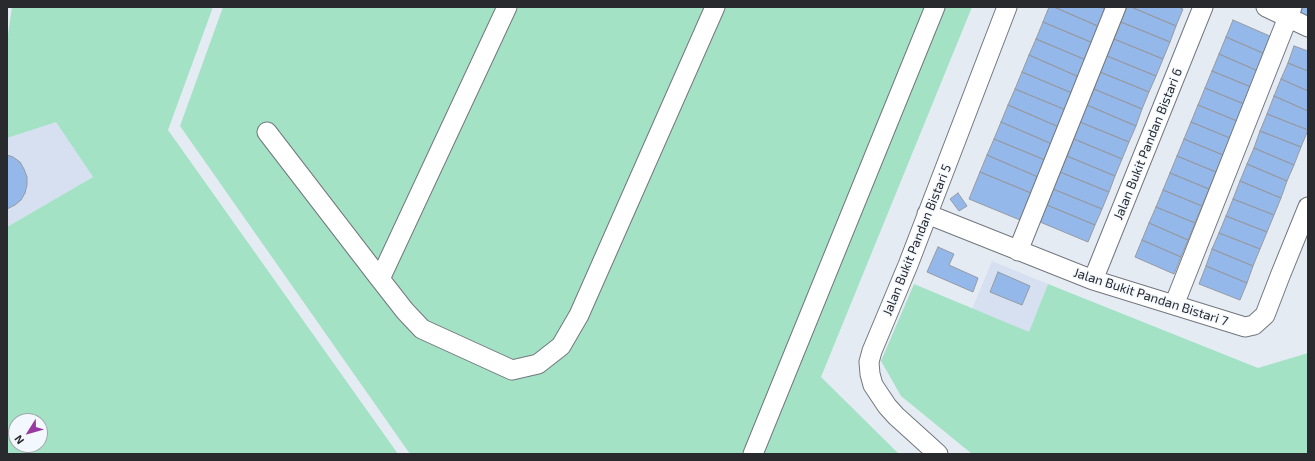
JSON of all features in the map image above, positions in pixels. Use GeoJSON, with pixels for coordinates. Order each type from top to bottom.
{"type":"FeatureCollection","features":[{"type":"Feature","properties":{"kind":"street"},"geometry":{"type":"LineString","coordinates":[[380,279],[507,7]]}},
{"type":"Feature","properties":{"kind":"street"},"geometry":{"type":"LineString","coordinates":[[266,132],[405,311],[422,329],[512,370],[538,364],[560,346],[579,315],[715,7]]}},
{"type":"Feature","properties":{"kind":"street"},"geometry":{"type":"LineString","coordinates":[[754,454],[935,7]]}},
{"type":"Feature","properties":{"kind":"street","name":"Jalan Bukit Pandan Bistari 5"},"geometry":{"type":"LineString","coordinates":[[938,454],[887,406],[873,385],[869,362],[872,351],[908,265],[1007,7]]}},
{"type":"Feature","properties":{"kind":"street"},"geometry":{"type":"LineString","coordinates":[[1018,251],[1116,7]]}},
{"type":"Feature","properties":{"kind":"street","name":"Jalan Bukit Pandan Bistari 6"},"geometry":{"type":"LineString","coordinates":[[1092,280],[1203,7]]}},
{"type":"Feature","properties":{"kind":"street"},"geometry":{"type":"LineString","coordinates":[[1266,7],[1290,12],[1308,27]]}},
{"type":"Feature","properties":{"kind":"street"},"geometry":{"type":"LineString","coordinates":[[1174,305],[1290,12]]}},
{"type":"Feature","properties":{"kind":"street","name":"Jalan Bukit Pandan Bistari 7"},"geometry":{"type":"LineString","coordinates":[[927,214],[1092,280],[1245,327],[1254,325],[1265,315],[1308,207]]}},
{"type":"Feature","properties":{"kind":"shaded area"},"geometry":{"type":"Polygon","coordinates":[[[56,121],[93,177],[7,227],[7,138],[56,121]]]}},
{"type":"Feature","properties":{"kind":"shaded area"},"geometry":{"type":"Polygon","coordinates":[[[992,261],[1048,284],[1029,333],[972,309],[992,261]]]}},
{"type":"Feature","properties":{"kind":"green space"},"geometry":{"type":"Polygon","coordinates":[[[12,7],[213,7],[168,130],[398,454],[7,454],[7,227],[93,177],[56,122],[7,138],[7,41],[12,7]]]}},
{"type":"Feature","properties":{"kind":"green space"},"geometry":{"type":"Polygon","coordinates":[[[223,7],[972,7],[821,377],[899,454],[410,454],[180,126],[223,7]]]}},
{"type":"Feature","properties":{"kind":"green space"},"geometry":{"type":"Polygon","coordinates":[[[914,284],[1029,332],[1048,284],[1258,368],[1308,353],[1308,454],[972,454],[901,396],[881,361],[914,284]]]}},
{"type":"Feature","properties":{"kind":"building"},"geometry":{"type":"Polygon","coordinates":[[[1049,7],[1054,7],[1100,27],[1093,43],[1043,22],[1049,7]]]}},
{"type":"Feature","properties":{"kind":"building"},"geometry":{"type":"Polygon","coordinates":[[[1054,7],[1100,7],[1107,10],[1100,27],[1054,7]]]}},
{"type":"Feature","properties":{"kind":"building"},"geometry":{"type":"Polygon","coordinates":[[[1127,7],[1131,7],[1176,26],[1170,42],[1121,22],[1127,7]]]}},
{"type":"Feature","properties":{"kind":"building"},"geometry":{"type":"Polygon","coordinates":[[[1131,7],[1178,7],[1183,9],[1176,26],[1131,7]]]}},
{"type":"Feature","properties":{"kind":"building"},"geometry":{"type":"Polygon","coordinates":[[[1303,7],[1308,7],[1308,21],[1299,16],[1303,7]]]}},
{"type":"Feature","properties":{"kind":"building"},"geometry":{"type":"Polygon","coordinates":[[[1233,20],[1272,37],[1265,54],[1226,37],[1233,20]]]}},
{"type":"Feature","properties":{"kind":"building"},"geometry":{"type":"Polygon","coordinates":[[[1043,22],[1093,43],[1086,60],[1036,39],[1043,22]]]}},
{"type":"Feature","properties":{"kind":"building"},"geometry":{"type":"Polygon","coordinates":[[[1121,22],[1170,42],[1163,59],[1114,39],[1121,22]]]}},
{"type":"Feature","properties":{"kind":"building"},"geometry":{"type":"Polygon","coordinates":[[[1226,37],[1265,54],[1258,71],[1219,54],[1226,37]]]}},
{"type":"Feature","properties":{"kind":"building"},"geometry":{"type":"Polygon","coordinates":[[[1036,39],[1086,60],[1079,77],[1029,55],[1036,39]]]}},
{"type":"Feature","properties":{"kind":"building"},"geometry":{"type":"Polygon","coordinates":[[[1114,39],[1163,59],[1156,76],[1107,56],[1114,39]]]}},
{"type":"Feature","properties":{"kind":"building"},"geometry":{"type":"Polygon","coordinates":[[[1294,46],[1308,51],[1308,71],[1288,63],[1294,46]]]}},
{"type":"Feature","properties":{"kind":"building"},"geometry":{"type":"Polygon","coordinates":[[[1219,54],[1258,71],[1251,87],[1212,71],[1219,54]]]}},
{"type":"Feature","properties":{"kind":"building"},"geometry":{"type":"Polygon","coordinates":[[[1029,55],[1079,77],[1072,93],[1022,72],[1029,55]]]}},
{"type":"Feature","properties":{"kind":"building"},"geometry":{"type":"Polygon","coordinates":[[[1107,56],[1156,76],[1149,92],[1100,72],[1107,56]]]}},
{"type":"Feature","properties":{"kind":"building"},"geometry":{"type":"Polygon","coordinates":[[[1288,63],[1308,71],[1308,91],[1281,79],[1288,63]]]}},
{"type":"Feature","properties":{"kind":"building"},"geometry":{"type":"Polygon","coordinates":[[[1212,71],[1251,87],[1244,104],[1205,88],[1212,71]]]}},
{"type":"Feature","properties":{"kind":"building"},"geometry":{"type":"Polygon","coordinates":[[[1022,72],[1072,93],[1066,110],[1015,89],[1022,72]]]}},
{"type":"Feature","properties":{"kind":"building"},"geometry":{"type":"Polygon","coordinates":[[[1100,72],[1149,92],[1142,109],[1094,89],[1100,72]]]}},
{"type":"Feature","properties":{"kind":"building"},"geometry":{"type":"Polygon","coordinates":[[[1281,79],[1308,91],[1308,111],[1274,96],[1281,79]]]}},
{"type":"Feature","properties":{"kind":"building"},"geometry":{"type":"Polygon","coordinates":[[[1205,88],[1244,104],[1237,121],[1198,105],[1205,88]]]}},
{"type":"Feature","properties":{"kind":"building"},"geometry":{"type":"Polygon","coordinates":[[[1015,89],[1066,110],[1059,127],[1008,105],[1015,89]]]}},
{"type":"Feature","properties":{"kind":"building"},"geometry":{"type":"Polygon","coordinates":[[[1094,89],[1142,109],[1136,126],[1087,105],[1094,89]]]}},
{"type":"Feature","properties":{"kind":"building"},"geometry":{"type":"Polygon","coordinates":[[[1274,96],[1308,111],[1308,130],[1267,114],[1274,96]]]}},
{"type":"Feature","properties":{"kind":"building"},"geometry":{"type":"Polygon","coordinates":[[[1008,105],[1059,127],[1052,144],[1001,122],[1008,105]]]}},
{"type":"Feature","properties":{"kind":"building"},"geometry":{"type":"Polygon","coordinates":[[[1087,105],[1136,126],[1129,142],[1080,122],[1087,105]]]}},
{"type":"Feature","properties":{"kind":"building"},"geometry":{"type":"Polygon","coordinates":[[[1198,105],[1237,121],[1230,138],[1191,122],[1198,105]]]}},
{"type":"Feature","properties":{"kind":"building"},"geometry":{"type":"Polygon","coordinates":[[[1267,114],[1308,130],[1301,147],[1260,131],[1267,114]]]}},
{"type":"Feature","properties":{"kind":"building"},"geometry":{"type":"Polygon","coordinates":[[[1001,122],[1052,144],[1045,160],[994,139],[1001,122]]]}},
{"type":"Feature","properties":{"kind":"building"},"geometry":{"type":"Polygon","coordinates":[[[1080,122],[1129,142],[1122,159],[1074,139],[1080,122]]]}},
{"type":"Feature","properties":{"kind":"building"},"geometry":{"type":"Polygon","coordinates":[[[1191,122],[1230,138],[1223,155],[1184,139],[1191,122]]]}},
{"type":"Feature","properties":{"kind":"building"},"geometry":{"type":"Polygon","coordinates":[[[1260,131],[1301,147],[1294,165],[1254,148],[1260,131]]]}},
{"type":"Feature","properties":{"kind":"building"},"geometry":{"type":"Polygon","coordinates":[[[994,139],[1045,160],[1038,177],[987,155],[994,139]]]}},
{"type":"Feature","properties":{"kind":"building"},"geometry":{"type":"Polygon","coordinates":[[[1074,139],[1122,159],[1115,176],[1067,156],[1074,139]]]}},
{"type":"Feature","properties":{"kind":"building"},"geometry":{"type":"Polygon","coordinates":[[[1184,139],[1223,155],[1216,172],[1177,156],[1184,139]]]}},
{"type":"Feature","properties":{"kind":"building"},"geometry":{"type":"Polygon","coordinates":[[[1254,148],[1294,165],[1287,181],[1247,164],[1254,148]]]}},
{"type":"Feature","properties":{"kind":"building"},"geometry":{"type":"Polygon","coordinates":[[[7,155],[20,162],[27,177],[27,185],[21,200],[7,209],[7,155]]]}},
{"type":"Feature","properties":{"kind":"building"},"geometry":{"type":"Polygon","coordinates":[[[987,155],[1038,177],[1031,193],[980,172],[987,155]]]}},
{"type":"Feature","properties":{"kind":"building"},"geometry":{"type":"Polygon","coordinates":[[[1067,156],[1115,176],[1109,192],[1060,172],[1067,156]]]}},
{"type":"Feature","properties":{"kind":"building"},"geometry":{"type":"Polygon","coordinates":[[[1177,156],[1216,172],[1209,189],[1170,173],[1177,156]]]}},
{"type":"Feature","properties":{"kind":"building"},"geometry":{"type":"Polygon","coordinates":[[[1247,164],[1287,181],[1281,198],[1240,181],[1247,164]]]}},
{"type":"Feature","properties":{"kind":"building"},"geometry":{"type":"Polygon","coordinates":[[[980,172],[1031,193],[1020,220],[969,199],[980,172]]]}},
{"type":"Feature","properties":{"kind":"building"},"geometry":{"type":"Polygon","coordinates":[[[1060,172],[1109,192],[1102,209],[1053,189],[1060,172]]]}},
{"type":"Feature","properties":{"kind":"building"},"geometry":{"type":"Polygon","coordinates":[[[1170,173],[1209,189],[1202,206],[1163,190],[1170,173]]]}},
{"type":"Feature","properties":{"kind":"building"},"geometry":{"type":"Polygon","coordinates":[[[1240,181],[1281,198],[1274,215],[1233,199],[1240,181]]]}},
{"type":"Feature","properties":{"kind":"building"},"geometry":{"type":"Polygon","coordinates":[[[1053,189],[1102,209],[1095,225],[1047,205],[1053,189]]]}},
{"type":"Feature","properties":{"kind":"building"},"geometry":{"type":"Polygon","coordinates":[[[1163,190],[1202,206],[1195,223],[1156,207],[1163,190]]]}},
{"type":"Feature","properties":{"kind":"building"},"geometry":{"type":"Polygon","coordinates":[[[958,193],[967,206],[959,211],[950,199],[958,193]]]}},
{"type":"Feature","properties":{"kind":"building"},"geometry":{"type":"Polygon","coordinates":[[[1233,199],[1274,215],[1267,232],[1226,216],[1233,199]]]}},
{"type":"Feature","properties":{"kind":"building"},"geometry":{"type":"Polygon","coordinates":[[[1047,205],[1095,225],[1088,242],[1040,222],[1047,205]]]}},
{"type":"Feature","properties":{"kind":"building"},"geometry":{"type":"Polygon","coordinates":[[[1156,207],[1195,223],[1188,240],[1149,223],[1156,207]]]}},
{"type":"Feature","properties":{"kind":"building"},"geometry":{"type":"Polygon","coordinates":[[[1226,216],[1267,232],[1260,249],[1219,233],[1226,216]]]}},
{"type":"Feature","properties":{"kind":"building"},"geometry":{"type":"Polygon","coordinates":[[[1149,223],[1188,240],[1181,257],[1142,240],[1149,223]]]}},
{"type":"Feature","properties":{"kind":"building"},"geometry":{"type":"Polygon","coordinates":[[[1219,233],[1260,249],[1253,266],[1212,249],[1219,233]]]}},
{"type":"Feature","properties":{"kind":"building"},"geometry":{"type":"Polygon","coordinates":[[[1142,240],[1181,257],[1174,274],[1135,257],[1142,240]]]}},
{"type":"Feature","properties":{"kind":"building"},"geometry":{"type":"Polygon","coordinates":[[[938,247],[954,254],[949,265],[978,278],[973,292],[927,272],[938,247]]]}},
{"type":"Feature","properties":{"kind":"building"},"geometry":{"type":"Polygon","coordinates":[[[1212,249],[1253,266],[1247,283],[1206,266],[1212,249]]]}},
{"type":"Feature","properties":{"kind":"building"},"geometry":{"type":"Polygon","coordinates":[[[1206,266],[1247,283],[1240,300],[1199,284],[1206,266]]]}},
{"type":"Feature","properties":{"kind":"building"},"geometry":{"type":"Polygon","coordinates":[[[998,272],[1030,286],[1022,305],[990,292],[998,272]]]}}]}
